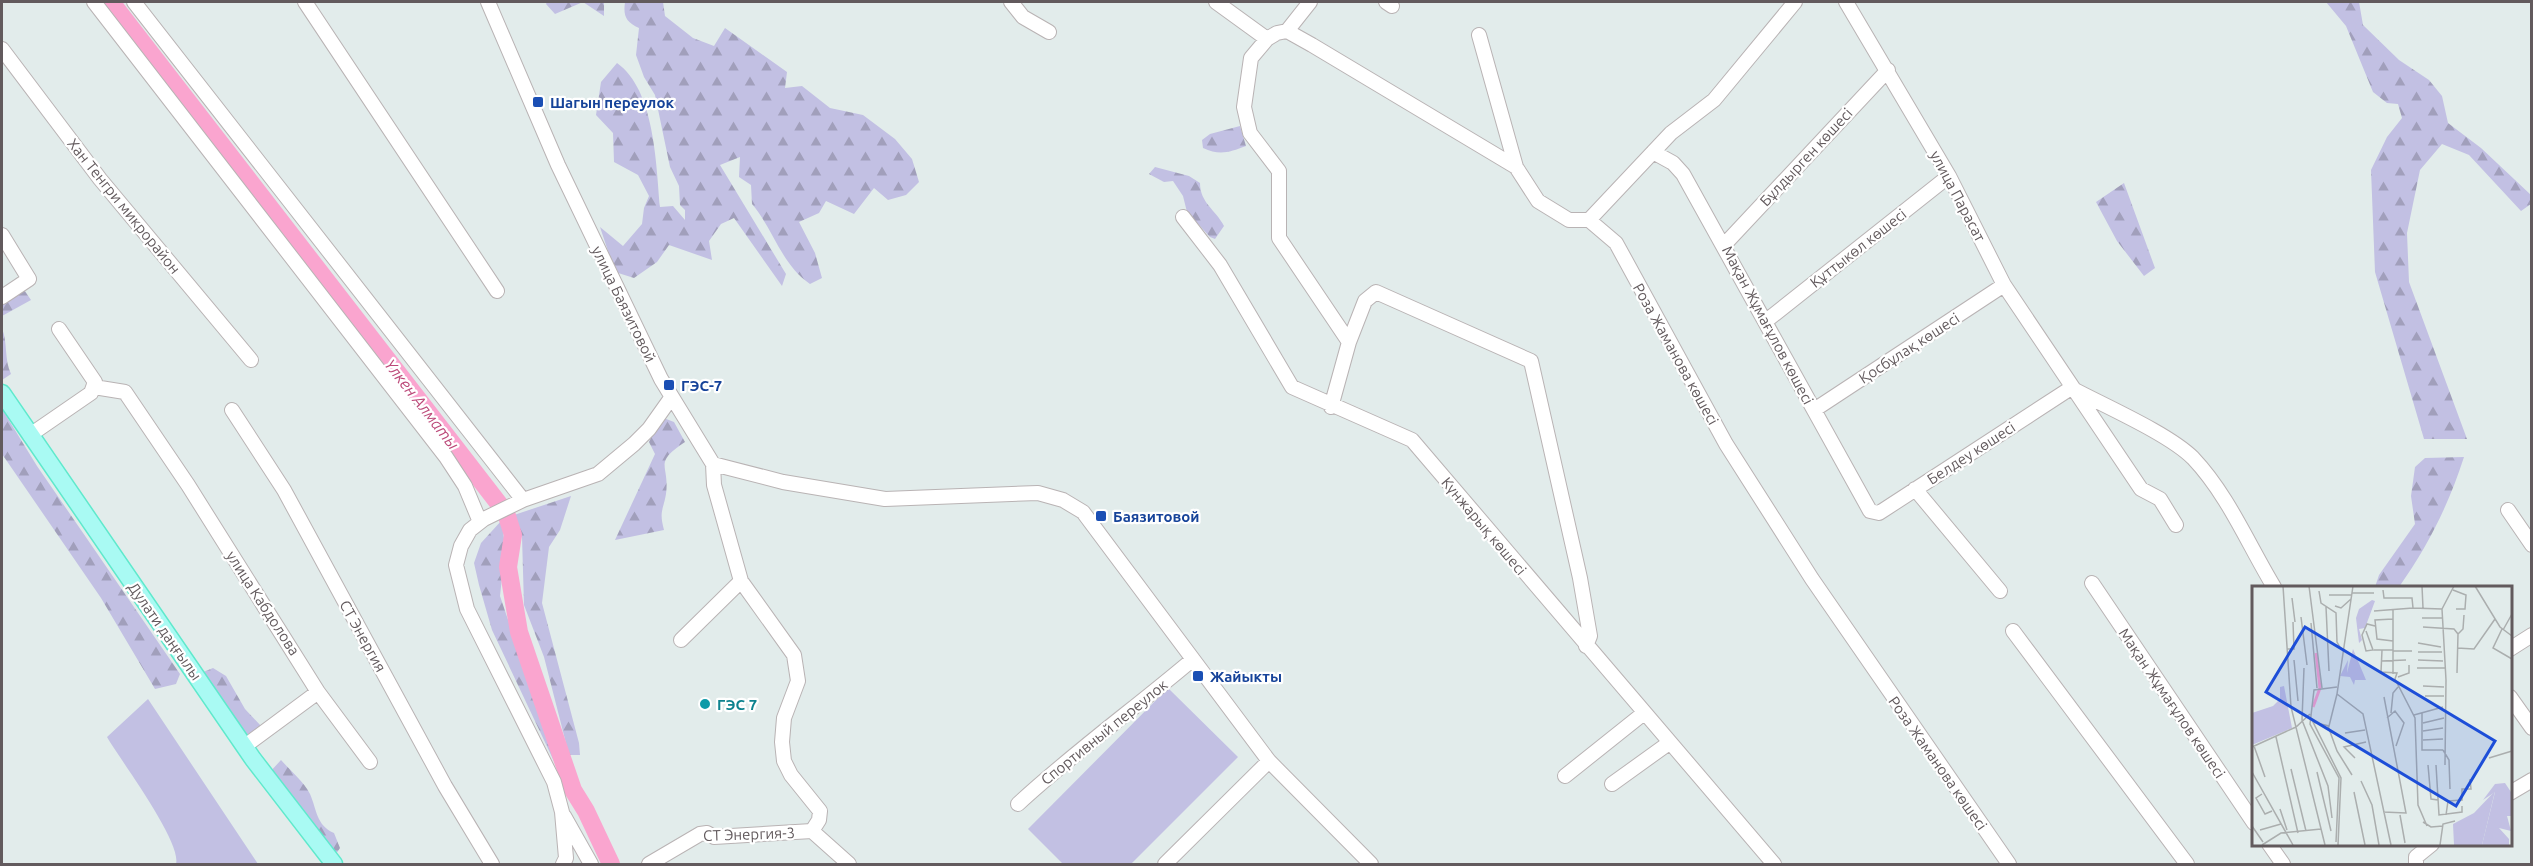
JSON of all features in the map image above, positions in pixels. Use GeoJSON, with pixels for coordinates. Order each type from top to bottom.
{"type":"FeatureCollection","features":[{"type":"Feature","properties":{"kind":"main road","name":"Дулати даңғылы"},"geometry":{"type":"LineString","coordinates":[[2,393],[244,746],[334,864]]}},
{"type":"Feature","properties":{"kind":"street"},"geometry":{"type":"LineString","coordinates":[[94,2],[446,457],[465,486],[480,522]]}},
{"type":"Feature","properties":{"kind":"street"},"geometry":{"type":"LineString","coordinates":[[134,2],[518,502]]}},
{"type":"Feature","properties":{"kind":"street"},"geometry":{"type":"LineString","coordinates":[[305,2],[497,291]]}},
{"type":"Feature","properties":{"kind":"street","name":"улица Баязитовой"},"geometry":{"type":"LineString","coordinates":[[487,2],[558,165],[671,398],[713,464]]}},
{"type":"Feature","properties":{"kind":"street"},"geometry":{"type":"LineString","coordinates":[[1011,2],[1023,17],[1049,32]]}},
{"type":"Feature","properties":{"kind":"street"},"geometry":{"type":"LineString","coordinates":[[1216,2],[1267,39]]}},
{"type":"Feature","properties":{"kind":"street"},"geometry":{"type":"LineString","coordinates":[[1311,2],[1287,31],[1277,33],[1267,39],[1251,58],[1244,107],[1250,133],[1279,171],[1279,238],[1349,342]]}},
{"type":"Feature","properties":{"kind":"street"},"geometry":{"type":"LineString","coordinates":[[1588,220],[1671,133],[1714,100],[1795,2]]}},
{"type":"Feature","properties":{"kind":"street","name":"улица Парасат"},"geometry":{"type":"LineString","coordinates":[[1846,2],[1949,176],[2004,285],[2071,388],[2141,489],[2160,499],[2176,525]]}},
{"type":"Feature","properties":{"kind":"street","name":"Роза Жаманова көшесі"},"geometry":{"type":"LineString","coordinates":[[1287,31],[1516,167],[1538,201],[1551,211],[1569,220],[1588,220],[1616,243],[1739,464],[1826,599],[2009,864]]}},
{"type":"Feature","properties":{"kind":"street"},"geometry":{"type":"LineString","coordinates":[[1479,35],[1516,167]]}},
{"type":"Feature","properties":{"kind":"street","name":"Хан Тенгри микрорайон"},"geometry":{"type":"LineString","coordinates":[[2,49],[100,179],[251,360]]}},
{"type":"Feature","properties":{"kind":"street","name":"Бұлдырген көшесі"},"geometry":{"type":"LineString","coordinates":[[1725,244],[1888,70]]}},
{"type":"Feature","properties":{"kind":"street","name":"Мақан Жұмағұлов көшесі"},"geometry":{"type":"LineString","coordinates":[[1653,152],[1673,163],[1683,174],[1725,244],[1870,511]]}},
{"type":"Feature","properties":{"kind":"street","name":"Құттыкөл көшесі"},"geometry":{"type":"LineString","coordinates":[[1766,321],[1949,176]]}},
{"type":"Feature","properties":{"kind":"street","name":"Күнжарық көшесі"},"geometry":{"type":"LineString","coordinates":[[1183,217],[1220,266],[1292,387],[1412,440],[1774,864]]}},
{"type":"Feature","properties":{"kind":"street"},"geometry":{"type":"LineString","coordinates":[[2,235],[29,279],[2,297]]}},
{"type":"Feature","properties":{"kind":"street","name":"Қосбұлақ көшесі"},"geometry":{"type":"LineString","coordinates":[[1814,410],[2004,285]]}},
{"type":"Feature","properties":{"kind":"street"},"geometry":{"type":"LineString","coordinates":[[1331,406],[1349,342],[1365,301],[1376,291],[1531,361],[1580,578],[1590,636],[1586,646]]}},
{"type":"Feature","properties":{"kind":"street"},"geometry":{"type":"LineString","coordinates":[[30,435],[92,393],[95,382],[59,329]]}},
{"type":"Feature","properties":{"kind":"street","name":"улица Кабдолова"},"geometry":{"type":"LineString","coordinates":[[93,387],[125,392],[318,692],[370,762]]}},
{"type":"Feature","properties":{"kind":"street"},"geometry":{"type":"LineString","coordinates":[[2071,388],[2171,441],[2192,457],[2221,495],[2273,586]]}},
{"type":"Feature","properties":{"kind":"street","name":"Белдеу көшесі"},"geometry":{"type":"LineString","coordinates":[[1870,511],[1879,513],[2071,388]]}},
{"type":"Feature","properties":{"kind":"street"},"geometry":{"type":"LineString","coordinates":[[563,864],[566,858],[562,812],[554,782],[520,703],[467,609],[456,565],[461,546],[471,530],[480,522],[518,502],[597,474],[649,429],[671,398]]}},
{"type":"Feature","properties":{"kind":"street","name":"СТ Энергия"},"geometry":{"type":"LineString","coordinates":[[232,410],[284,490],[445,786],[492,864]]}},
{"type":"Feature","properties":{"kind":"street"},"geometry":{"type":"LineString","coordinates":[[713,464],[783,482],[885,498],[1038,493],[1063,500],[1083,512],[1269,761],[1371,864]]}},
{"type":"Feature","properties":{"kind":"street","name":"СТ Энергия-3"},"geometry":{"type":"LineString","coordinates":[[649,864],[700,834],[706,833],[714,837],[812,831],[819,820],[820,811],[791,775],[784,761],[782,742],[784,718],[798,681],[794,655],[741,581],[714,485],[713,464]]}},
{"type":"Feature","properties":{"kind":"street"},"geometry":{"type":"LineString","coordinates":[[1915,489],[2000,591]]}},
{"type":"Feature","properties":{"kind":"street"},"geometry":{"type":"LineString","coordinates":[[2508,510],[2532,544]]}},
{"type":"Feature","properties":{"kind":"street"},"geometry":{"type":"LineString","coordinates":[[2519,526],[2532,519]]}},
{"type":"Feature","properties":{"kind":"street"},"geometry":{"type":"LineString","coordinates":[[681,640],[741,581]]}},
{"type":"Feature","properties":{"kind":"street","name":"Мақан Жұмағұлов көшесі"},"geometry":{"type":"LineString","coordinates":[[2092,583],[2252,820]]}},
{"type":"Feature","properties":{"kind":"street"},"geometry":{"type":"LineString","coordinates":[[2013,631],[2187,864]]}},
{"type":"Feature","properties":{"kind":"street"},"geometry":{"type":"LineString","coordinates":[[2512,648],[2532,635]]}},
{"type":"Feature","properties":{"kind":"street","name":"Спортивный переулок"},"geometry":{"type":"LineString","coordinates":[[1018,804],[1063,762],[1147,698],[1192,660]]}},
{"type":"Feature","properties":{"kind":"street"},"geometry":{"type":"LineString","coordinates":[[244,746],[318,692]]}},
{"type":"Feature","properties":{"kind":"street"},"geometry":{"type":"LineString","coordinates":[[2512,698],[2531,726]]}},
{"type":"Feature","properties":{"kind":"street"},"geometry":{"type":"LineString","coordinates":[[1566,776],[1644,713]]}},
{"type":"Feature","properties":{"kind":"street"},"geometry":{"type":"LineString","coordinates":[[1612,784],[1669,743]]}},
{"type":"Feature","properties":{"kind":"street"},"geometry":{"type":"LineString","coordinates":[[1165,864],[1269,761]]}},
{"type":"Feature","properties":{"kind":"street"},"geometry":{"type":"LineString","coordinates":[[2512,792],[2532,780]]}},
{"type":"Feature","properties":{"kind":"street"},"geometry":{"type":"LineString","coordinates":[[562,812],[591,864]]}},
{"type":"Feature","properties":{"kind":"street"},"geometry":{"type":"LineString","coordinates":[[812,831],[849,864]]}},
{"type":"Feature","properties":{"kind":"street"},"geometry":{"type":"LineString","coordinates":[[2269,845],[2283,864]]}},
{"type":"Feature","properties":{"kind":"street"},"geometry":{"type":"LineString","coordinates":[[2416,864],[2416,857],[2430,845]]}},
{"type":"Feature","properties":{"kind":"green space"},"geometry":{"type":"Polygon","coordinates":[[[547,2],[583,2],[555,14],[546,4],[547,2]]]}},
{"type":"Feature","properties":{"kind":"green space"},"geometry":{"type":"Polygon","coordinates":[[[583,2],[604,2],[604,16],[583,2]]]}},
{"type":"Feature","properties":{"kind":"green space"},"geometry":{"type":"Polygon","coordinates":[[[625,2],[663,2],[665,16],[693,38],[714,46],[725,28],[787,72],[785,88],[802,86],[830,108],[863,115],[895,139],[912,159],[919,182],[906,195],[888,200],[874,188],[854,214],[826,201],[819,213],[799,222],[815,253],[822,278],[810,284],[792,267],[752,204],[751,185],[739,177],[740,157],[720,165],[786,274],[782,286],[734,218],[721,224],[709,241],[712,260],[669,245],[657,262],[634,278],[615,272],[600,227],[623,246],[642,224],[644,208],[649,196],[638,175],[614,162],[613,133],[596,115],[601,82],[617,63],[630,75],[646,109],[655,150],[660,207],[673,206],[685,220],[685,210],[680,205],[679,186],[670,167],[655,95],[644,77],[636,55],[639,28],[626,18],[625,2]]]}},
{"type":"Feature","properties":{"kind":"green space"},"geometry":{"type":"Polygon","coordinates":[[[2326,2],[2359,2],[2363,25],[2399,60],[2429,80],[2442,96],[2448,123],[2481,148],[2531,195],[2531,204],[2521,211],[2469,155],[2442,144],[2420,170],[2407,233],[2409,282],[2467,439],[2424,439],[2375,272],[2371,170],[2387,137],[2402,118],[2398,104],[2387,103],[2373,92],[2346,26],[2326,2]]]}},
{"type":"Feature","properties":{"kind":"green space"},"geometry":{"type":"Polygon","coordinates":[[[1240,126],[1246,146],[1225,152],[1203,148],[1202,140],[1210,134],[1240,126]]]}},
{"type":"Feature","properties":{"kind":"green space"},"geometry":{"type":"Polygon","coordinates":[[[1155,167],[1189,176],[1200,183],[1205,201],[1224,226],[1215,239],[1210,237],[1187,212],[1183,196],[1173,181],[1164,182],[1149,174],[1155,167]]]}},
{"type":"Feature","properties":{"kind":"green space"},"geometry":{"type":"Polygon","coordinates":[[[2124,183],[2155,268],[2144,276],[2117,241],[2096,202],[2124,183]]]}},
{"type":"Feature","properties":{"kind":"green space"},"geometry":{"type":"Polygon","coordinates":[[[20,284],[31,300],[2,316],[2,296],[20,284]]]}},
{"type":"Feature","properties":{"kind":"green space"},"geometry":{"type":"Polygon","coordinates":[[[2,328],[7,363],[11,374],[2,380],[2,328]]]}},
{"type":"Feature","properties":{"kind":"green space"},"geometry":{"type":"Polygon","coordinates":[[[2,409],[37,466],[180,674],[176,684],[155,689],[101,598],[2,454],[2,409]]]}},
{"type":"Feature","properties":{"kind":"green space"},"geometry":{"type":"Polygon","coordinates":[[[661,417],[674,422],[685,442],[666,460],[667,484],[662,515],[664,530],[615,540],[655,454],[649,442],[661,417]]]}},
{"type":"Feature","properties":{"kind":"green space"},"geometry":{"type":"Polygon","coordinates":[[[2464,457],[2437,524],[2400,586],[2375,586],[2379,575],[2415,524],[2411,496],[2415,467],[2425,458],[2464,457]]]}},
{"type":"Feature","properties":{"kind":"green space"},"geometry":{"type":"Polygon","coordinates":[[[571,496],[560,530],[549,547],[542,603],[579,743],[580,755],[569,755],[544,657],[524,605],[522,537],[514,515],[571,496]]]}},
{"type":"Feature","properties":{"kind":"green space"},"geometry":{"type":"Polygon","coordinates":[[[502,520],[505,549],[500,596],[560,774],[492,630],[479,585],[474,563],[481,543],[502,520]]]}},
{"type":"Feature","properties":{"kind":"green space"},"geometry":{"type":"Polygon","coordinates":[[[213,668],[226,676],[245,709],[261,726],[245,736],[201,673],[213,668]]]}},
{"type":"Feature","properties":{"kind":"green space"},"geometry":{"type":"Polygon","coordinates":[[[1168,688],[1238,757],[1131,864],[1063,864],[1028,829],[1168,688]]]}},
{"type":"Feature","properties":{"kind":"green space"},"geometry":{"type":"Polygon","coordinates":[[[148,699],[258,864],[176,864],[170,838],[107,737],[148,699]]]}},
{"type":"Feature","properties":{"kind":"green space"},"geometry":{"type":"Polygon","coordinates":[[[281,760],[310,794],[320,821],[334,833],[340,848],[334,857],[269,773],[281,760]]]}},
{"type":"Feature","properties":{"kind":"waterway","name":"Үлкен Алматы"},"geometry":{"type":"LineString","coordinates":[[111,2],[506,513],[513,535],[508,567],[519,632],[573,790],[586,811],[611,864]]}},
{"type":"Feature","properties":{"kind":"place","name":"Шагын переулок"},"geometry":{"type":"Point","coordinates":[538,102]}},
{"type":"Feature","properties":{"kind":"place","name":"ГЭС-7"},"geometry":{"type":"Point","coordinates":[669,385]}},
{"type":"Feature","properties":{"kind":"place","name":"Баязитовой"},"geometry":{"type":"Point","coordinates":[1101,516]}},
{"type":"Feature","properties":{"kind":"place","name":"Жайыкты"},"geometry":{"type":"Point","coordinates":[1198,676]}},
{"type":"Feature","properties":{"kind":"place","name":"ГЭС 7"},"geometry":{"type":"Point","coordinates":[705,704]}}]}
